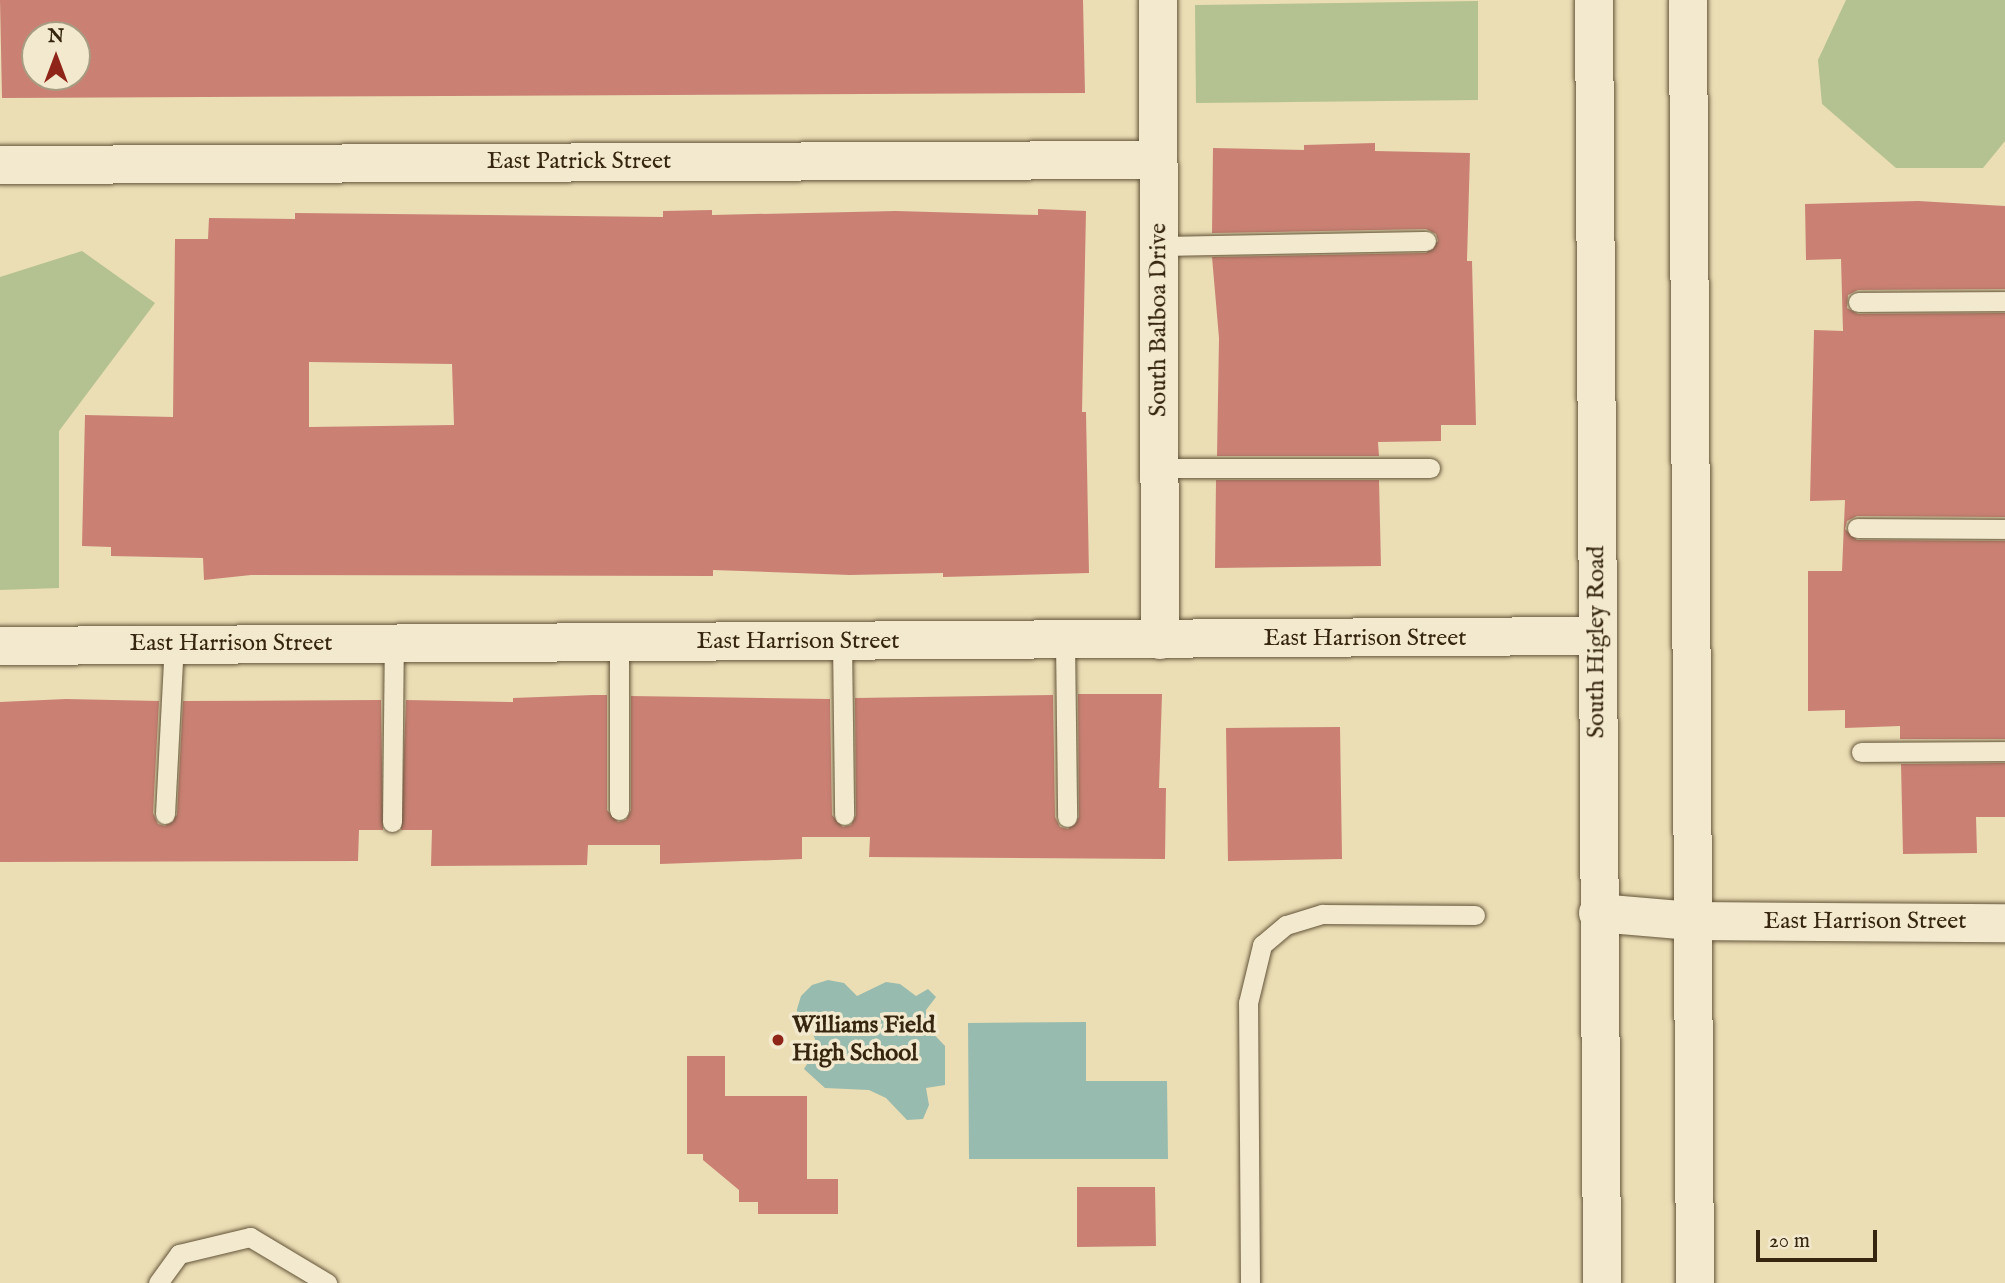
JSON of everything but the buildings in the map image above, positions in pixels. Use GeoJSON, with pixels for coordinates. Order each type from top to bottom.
{"type":"FeatureCollection","features":[{"type":"Feature","properties":{"kind":"street","name":"South Balboa Drive"},"geometry":{"type":"LineString","coordinates":[[1158,0],[1160,640]]}},
{"type":"Feature","properties":{"kind":"street","name":"South Higley Road"},"geometry":{"type":"LineString","coordinates":[[1594,0],[1602,1283]]}},
{"type":"Feature","properties":{"kind":"street"},"geometry":{"type":"LineString","coordinates":[[1688,0],[1695,1283]]}},
{"type":"Feature","properties":{"kind":"street","name":"East Patrick Street"},"geometry":{"type":"LineString","coordinates":[[0,165],[1158,160]]}},
{"type":"Feature","properties":{"kind":"street","name":"East Harrison Street"},"geometry":{"type":"LineString","coordinates":[[0,646],[1597,636]]}},
{"type":"Feature","properties":{"kind":"street","name":"East Harrison Street"},"geometry":{"type":"LineString","coordinates":[[1598,913],[1692,920],[2005,923]]}},
{"type":"Feature","properties":{"kind":"lane"},"geometry":{"type":"LineString","coordinates":[[1159,246],[1426,242]]}},
{"type":"Feature","properties":{"kind":"lane"},"geometry":{"type":"LineString","coordinates":[[1858,302],[2005,301]]}},
{"type":"Feature","properties":{"kind":"lane"},"geometry":{"type":"LineString","coordinates":[[1160,468],[1430,468]]}},
{"type":"Feature","properties":{"kind":"lane"},"geometry":{"type":"LineString","coordinates":[[1857,527],[2005,529]]}},
{"type":"Feature","properties":{"kind":"lane"},"geometry":{"type":"LineString","coordinates":[[842,641],[844,815]]}},
{"type":"Feature","properties":{"kind":"lane"},"geometry":{"type":"LineString","coordinates":[[1065,641],[1067,817]]}},
{"type":"Feature","properties":{"kind":"lane"},"geometry":{"type":"LineString","coordinates":[[393,822],[394,643]]}},
{"type":"Feature","properties":{"kind":"lane"},"geometry":{"type":"LineString","coordinates":[[619,643],[619,810]]}},
{"type":"Feature","properties":{"kind":"lane"},"geometry":{"type":"LineString","coordinates":[[165,814],[174,645]]}},
{"type":"Feature","properties":{"kind":"lane"},"geometry":{"type":"LineString","coordinates":[[1861,752],[2005,751]]}},
{"type":"Feature","properties":{"kind":"lane"},"geometry":{"type":"LineString","coordinates":[[1250,1283],[1248,1003],[1262,945],[1286,925],[1322,914],[1475,915]]}},
{"type":"Feature","properties":{"kind":"lane"},"geometry":{"type":"LineString","coordinates":[[158,1283],[179,1254],[250,1237],[327,1283]]}},
{"type":"Feature","properties":{"kind":"green space"},"geometry":{"type":"Polygon","coordinates":[[[1846,0],[2005,0],[2005,141],[1983,168],[1896,168],[1822,104],[1818,60],[1846,0]]]}},
{"type":"Feature","properties":{"kind":"green space"},"geometry":{"type":"Polygon","coordinates":[[[1478,1],[1478,100],[1196,103],[1195,5],[1478,1]]]}},
{"type":"Feature","properties":{"kind":"green space"},"geometry":{"type":"Polygon","coordinates":[[[82,251],[155,303],[59,431],[59,588],[0,590],[0,277],[82,251]]]}},
{"type":"Feature","properties":{"kind":"water"},"geometry":{"type":"Polygon","coordinates":[[[828,980],[844,983],[857,996],[886,982],[900,984],[916,996],[928,989],[936,997],[926,1010],[926,1026],[945,1046],[945,1085],[926,1088],[929,1105],[923,1119],[907,1120],[886,1098],[869,1090],[825,1088],[804,1069],[818,1046],[812,1032],[797,1023],[797,1009],[801,996],[812,985],[828,980]]]}},
{"type":"Feature","properties":{"kind":"water"},"geometry":{"type":"Polygon","coordinates":[[[1086,1022],[1086,1081],[1167,1081],[1168,1159],[969,1159],[968,1023],[1086,1022]]]}},
{"type":"Feature","properties":{"kind":"place","name":"Williams Field High School"},"geometry":{"type":"Point","coordinates":[778,1040]}}]}
